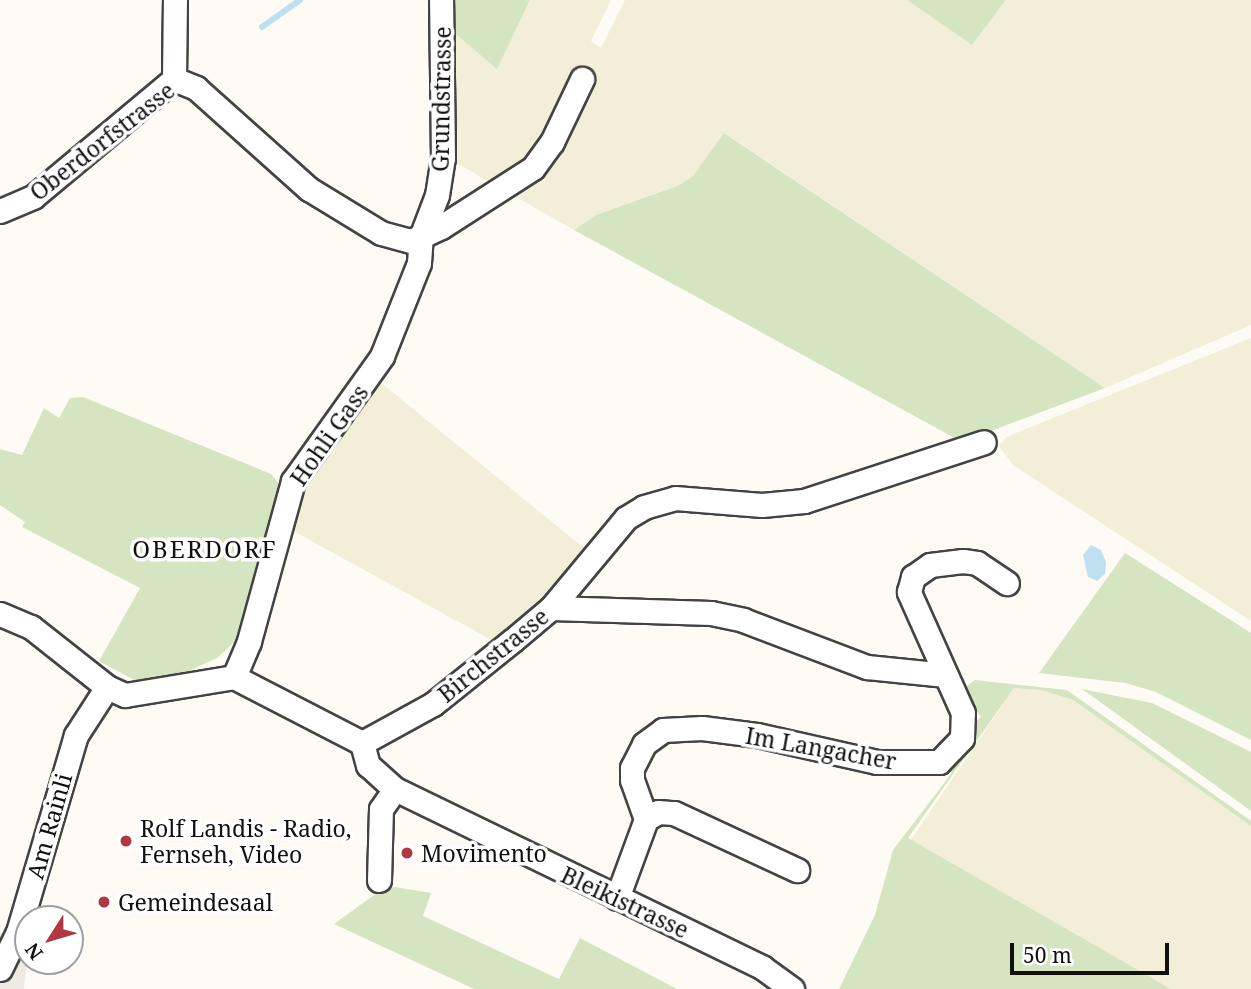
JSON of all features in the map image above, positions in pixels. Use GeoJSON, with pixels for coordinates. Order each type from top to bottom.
{"type":"FeatureCollection","features":[{"type":"Feature","properties":{"kind":"street"},"geometry":{"type":"LineString","coordinates":[[174,79],[175,0]]}},
{"type":"Feature","properties":{"kind":"street","name":"Grundstrasse"},"geometry":{"type":"LineString","coordinates":[[421,237],[437,195],[443,158],[441,0]]}},
{"type":"Feature","properties":{"kind":"street","name":"Oberdorfstrasse"},"geometry":{"type":"LineString","coordinates":[[0,211],[33,197],[174,79],[196,89],[274,161],[345,212],[399,241],[421,237]]}},
{"type":"Feature","properties":{"kind":"street"},"geometry":{"type":"LineString","coordinates":[[421,237],[533,167],[559,129],[582,79]]}},
{"type":"Feature","properties":{"kind":"street","name":"Hohli Gass"},"geometry":{"type":"LineString","coordinates":[[234,677],[249,641],[293,481],[382,356],[419,263],[421,237]]}},
{"type":"Feature","properties":{"kind":"street","name":"Birchstrasse"},"geometry":{"type":"LineString","coordinates":[[362,743],[433,704],[551,608],[626,519],[656,502],[675,498],[777,505],[804,501],[984,442]]}},
{"type":"Feature","properties":{"kind":"street","name":"Im Langacher"},"geometry":{"type":"LineString","coordinates":[[646,818],[634,793],[632,768],[644,744],[663,730],[702,728],[757,735],[877,762],[939,762],[957,749],[964,727],[946,675],[909,592],[913,577],[930,565],[963,561],[977,563],[1007,583]]}},
{"type":"Feature","properties":{"kind":"street"},"geometry":{"type":"LineString","coordinates":[[551,608],[710,613],[743,620],[867,667],[946,675]]}},
{"type":"Feature","properties":{"kind":"street"},"geometry":{"type":"LineString","coordinates":[[0,614],[31,627],[64,649],[107,687],[125,695],[234,677],[362,743]]}},
{"type":"Feature","properties":{"kind":"street","name":"Am Rainli"},"geometry":{"type":"LineString","coordinates":[[0,969],[18,932],[76,735],[107,687]]}},
{"type":"Feature","properties":{"kind":"street","name":"Bleikistrasse"},"geometry":{"type":"LineString","coordinates":[[362,743],[368,765],[395,789],[763,968],[792,989]]}},
{"type":"Feature","properties":{"kind":"street"},"geometry":{"type":"LineString","coordinates":[[379,880],[381,809],[395,789]]}},
{"type":"Feature","properties":{"kind":"street"},"geometry":{"type":"LineString","coordinates":[[617,898],[646,818],[657,812],[674,813],[797,870]]}},
{"type":"Feature","properties":{"kind":"shaded area"},"geometry":{"type":"Polygon","coordinates":[[[530,0],[611,0],[591,41],[601,48],[625,0],[907,0],[972,45],[1006,0],[1251,0],[1251,325],[1105,388],[725,133],[693,176],[676,186],[596,215],[574,230],[446,157],[451,30],[497,68],[530,0]]]}},
{"type":"Feature","properties":{"kind":"shaded area"},"geometry":{"type":"Polygon","coordinates":[[[1251,338],[1251,621],[1013,465],[999,446],[1006,437],[1251,338]]]}},
{"type":"Feature","properties":{"kind":"shaded area"},"geometry":{"type":"Polygon","coordinates":[[[375,378],[589,552],[550,599],[497,643],[286,527],[296,490],[375,378]]]}},
{"type":"Feature","properties":{"kind":"shaded area"},"geometry":{"type":"Polygon","coordinates":[[[1014,688],[1041,690],[1073,700],[1251,826],[1251,989],[1171,989],[910,841],[1014,688]]]}},
{"type":"Feature","properties":{"kind":"shaded area"},"geometry":{"type":"Polygon","coordinates":[[[0,932],[14,942],[14,975],[25,975],[24,989],[0,989],[0,932]]]}},
{"type":"Feature","properties":{"kind":"green space"},"geometry":{"type":"Polygon","coordinates":[[[450,0],[530,0],[497,69],[451,30],[450,0]]]}},
{"type":"Feature","properties":{"kind":"green space"},"geometry":{"type":"Polygon","coordinates":[[[907,0],[1006,0],[972,45],[907,0]]]}},
{"type":"Feature","properties":{"kind":"green space"},"geometry":{"type":"Polygon","coordinates":[[[724,133],[1105,388],[962,442],[574,230],[596,215],[677,186],[693,176],[724,133]]]}},
{"type":"Feature","properties":{"kind":"green space"},"geometry":{"type":"Polygon","coordinates":[[[83,397],[271,474],[279,484],[281,496],[242,635],[217,658],[191,670],[138,682],[99,661],[140,588],[22,527],[25,522],[0,505],[0,449],[22,455],[44,408],[59,418],[70,398],[83,397]]]}},
{"type":"Feature","properties":{"kind":"green space"},"geometry":{"type":"Polygon","coordinates":[[[1125,553],[1251,633],[1251,740],[1156,692],[1125,683],[1039,673],[1125,553]]]}},
{"type":"Feature","properties":{"kind":"green space"},"geometry":{"type":"Polygon","coordinates":[[[975,680],[1067,690],[1251,821],[1251,826],[1073,700],[1041,690],[1014,688],[908,838],[1171,989],[839,989],[875,915],[893,850],[951,774],[950,768],[966,748],[974,723],[981,717],[964,694],[964,688],[975,680]]]}},
{"type":"Feature","properties":{"kind":"green space"},"geometry":{"type":"Polygon","coordinates":[[[1082,689],[1152,703],[1251,752],[1251,811],[1082,689]]]}},
{"type":"Feature","properties":{"kind":"green space"},"geometry":{"type":"Polygon","coordinates":[[[395,887],[431,893],[423,916],[559,979],[580,938],[677,989],[474,989],[334,924],[381,890],[395,887]]]}},
{"type":"Feature","properties":{"kind":"water"},"geometry":{"type":"Polygon","coordinates":[[[1091,545],[1101,550],[1106,562],[1105,574],[1097,581],[1088,577],[1083,555],[1091,545]]]}},
{"type":"Feature","properties":{"kind":"waterway"},"geometry":{"type":"LineString","coordinates":[[262,27],[300,0]]}},
{"type":"Feature","properties":{"kind":"place","name":"Rolf Landis - Radio, Fernseh, Video"},"geometry":{"type":"Point","coordinates":[126,841]}},
{"type":"Feature","properties":{"kind":"place","name":"Movimento"},"geometry":{"type":"Point","coordinates":[407,853]}},
{"type":"Feature","properties":{"kind":"place","name":"Gemeindesaal"},"geometry":{"type":"Point","coordinates":[104,902]}},
{"type":"Feature","properties":{"kind":"district","name":"OBERDORF"},"geometry":{"type":"Point","coordinates":[205,549]}}]}
